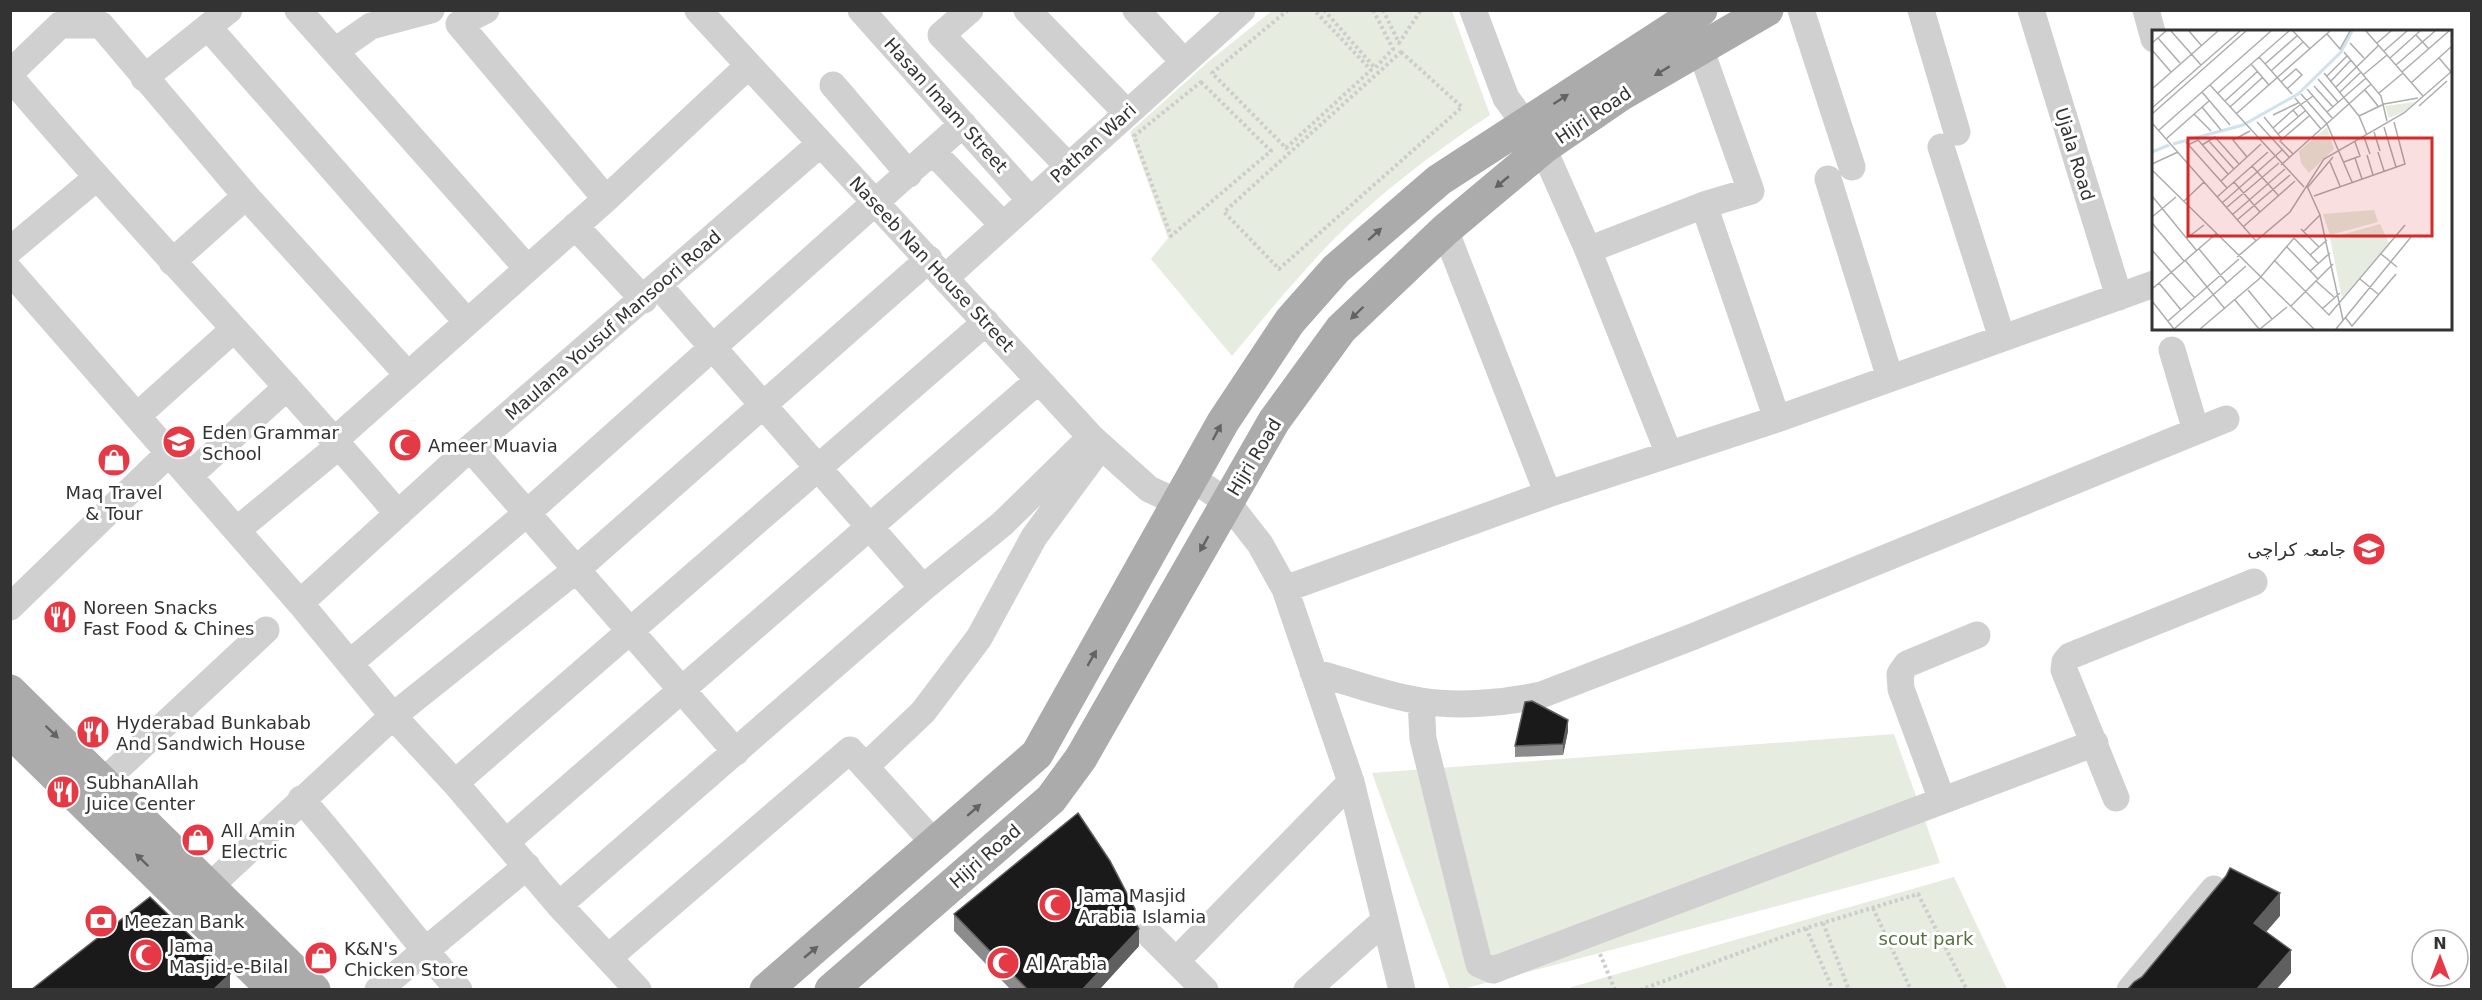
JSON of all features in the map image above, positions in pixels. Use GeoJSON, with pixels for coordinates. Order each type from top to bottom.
{"type":"FeatureCollection","features":[{"type":"Feature","properties":{"kind":"main road","name":"Hijri Road"},"geometry":{"type":"LineString","coordinates":[[831,990],[1051,799],[1081,758],[1274,421],[1341,329],[1445,230],[1534,135],[1701,10]]}},
{"type":"Feature","properties":{"kind":"main road","name":"Hijri Road"},"geometry":{"type":"LineString","coordinates":[[766,990],[1037,754],[1223,422],[1284,330],[1336,270],[1439,180],[1622,94],[1767,10]]}},
{"type":"Feature","properties":{"kind":"main road"},"geometry":{"type":"LineString","coordinates":[[10,691],[210,887],[292,986]]}},
{"type":"Feature","properties":{"kind":"main road"},"geometry":{"type":"LineString","coordinates":[[10,731],[160,892],[292,986]]}},
{"type":"Feature","properties":{"kind":"street"},"geometry":{"type":"LineString","coordinates":[[298,10],[528,268]]}},
{"type":"Feature","properties":{"kind":"street"},"geometry":{"type":"LineString","coordinates":[[335,51],[371,26],[433,10],[459,24],[606,198]]}},
{"type":"Feature","properties":{"kind":"street"},"geometry":{"type":"LineString","coordinates":[[459,24],[486,10]]}},
{"type":"Feature","properties":{"kind":"street","name":"Naseeb Nan House Street"},"geometry":{"type":"LineString","coordinates":[[698,10],[747,67],[1096,441],[1149,489],[1186,491],[1227,502],[1260,544],[1286,589],[1351,782],[1402,990]]}},
{"type":"Feature","properties":{"kind":"street","name":"Hasan Imam Street"},"geometry":{"type":"LineString","coordinates":[[861,10],[1030,200]]}},
{"type":"Feature","properties":{"kind":"street"},"geometry":{"type":"LineString","coordinates":[[1027,10],[1127,113]]}},
{"type":"Feature","properties":{"kind":"street"},"geometry":{"type":"LineString","coordinates":[[1136,10],[1192,72]]}},
{"type":"Feature","properties":{"kind":"street","name":"Pathan Wari"},"geometry":{"type":"LineString","coordinates":[[210,887],[301,799],[393,716],[577,569],[763,405],[937,268],[1003,225],[1127,113],[1192,72],[1242,10]]}},
{"type":"Feature","properties":{"kind":"street"},"geometry":{"type":"LineString","coordinates":[[1473,10],[1506,98],[1534,135],[1588,250],[1669,454]]}},
{"type":"Feature","properties":{"kind":"street"},"geometry":{"type":"LineString","coordinates":[[1801,10],[1890,378]]}},
{"type":"Feature","properties":{"kind":"street"},"geometry":{"type":"LineString","coordinates":[[1920,10],[1949,140],[2001,338]]}},
{"type":"Feature","properties":{"kind":"street","name":"Ujala Road"},"geometry":{"type":"LineString","coordinates":[[2031,10],[2119,297]]}},
{"type":"Feature","properties":{"kind":"street"},"geometry":{"type":"LineString","coordinates":[[2146,10],[2152,32]]}},
{"type":"Feature","properties":{"kind":"street"},"geometry":{"type":"LineString","coordinates":[[965,12],[941,35],[1067,165]]}},
{"type":"Feature","properties":{"kind":"street"},"geometry":{"type":"LineString","coordinates":[[144,78],[218,19],[467,322]]}},
{"type":"Feature","properties":{"kind":"street"},"geometry":{"type":"LineString","coordinates":[[398,514],[337,442],[96,178],[10,75],[60,25],[101,25],[246,196],[408,375]]}},
{"type":"Feature","properties":{"kind":"street"},"geometry":{"type":"LineString","coordinates":[[1588,250],[1704,205],[1751,191],[1700,48]]}},
{"type":"Feature","properties":{"kind":"street"},"geometry":{"type":"LineString","coordinates":[[237,530],[606,198],[747,67]]}},
{"type":"Feature","properties":{"kind":"street"},"geometry":{"type":"LineString","coordinates":[[833,85],[909,174]]}},
{"type":"Feature","properties":{"kind":"street"},"geometry":{"type":"LineString","coordinates":[[350,663],[528,513],[963,124]]}},
{"type":"Feature","properties":{"kind":"street","name":"Maulana Yousuf Mansoori Road"},"geometry":{"type":"LineString","coordinates":[[300,603],[470,448],[820,144]]}},
{"type":"Feature","properties":{"kind":"street"},"geometry":{"type":"LineString","coordinates":[[933,152],[1003,225]]}},
{"type":"Feature","properties":{"kind":"street"},"geometry":{"type":"LineString","coordinates":[[10,250],[96,178]]}},
{"type":"Feature","properties":{"kind":"street"},"geometry":{"type":"LineString","coordinates":[[172,262],[246,196]]}},
{"type":"Feature","properties":{"kind":"street"},"geometry":{"type":"LineString","coordinates":[[1704,205],[1777,418]]}},
{"type":"Feature","properties":{"kind":"street"},"geometry":{"type":"LineString","coordinates":[[575,226],[713,348],[923,588]]}},
{"type":"Feature","properties":{"kind":"street"},"geometry":{"type":"LineString","coordinates":[[1445,230],[1548,494]]}},
{"type":"Feature","properties":{"kind":"street"},"geometry":{"type":"LineString","coordinates":[[10,271],[300,603],[393,716],[455,783],[559,905],[638,990]]}},
{"type":"Feature","properties":{"kind":"street"},"geometry":{"type":"LineString","coordinates":[[1286,589],[1548,494],[1777,418],[2152,285]]}},
{"type":"Feature","properties":{"kind":"street"},"geometry":{"type":"LineString","coordinates":[[455,783],[986,321]]}},
{"type":"Feature","properties":{"kind":"street"},"geometry":{"type":"LineString","coordinates":[[137,416],[234,329]]}},
{"type":"Feature","properties":{"kind":"street"},"geometry":{"type":"LineString","coordinates":[[2172,350],[2196,431]]}},
{"type":"Feature","properties":{"kind":"street"},"geometry":{"type":"LineString","coordinates":[[506,842],[1039,380]]}},
{"type":"Feature","properties":{"kind":"street"},"geometry":{"type":"LineString","coordinates":[[189,476],[287,387]]}},
{"type":"Feature","properties":{"kind":"street"},"geometry":{"type":"LineString","coordinates":[[1314,672],[1421,701],[1465,702],[1540,695],[1692,637],[2226,418]]}},
{"type":"Feature","properties":{"kind":"street"},"geometry":{"type":"LineString","coordinates":[[559,905],[923,588],[1002,524],[1096,441]]}},
{"type":"Feature","properties":{"kind":"street"},"geometry":{"type":"LineString","coordinates":[[865,767],[923,712],[979,638],[1034,537],[1096,441]]}},
{"type":"Feature","properties":{"kind":"street"},"geometry":{"type":"LineString","coordinates":[[470,448],[736,752]]}},
{"type":"Feature","properties":{"kind":"street"},"geometry":{"type":"LineString","coordinates":[[10,607],[170,453]]}},
{"type":"Feature","properties":{"kind":"street"},"geometry":{"type":"LineString","coordinates":[[2116,798],[2064,670],[2065,662],[2070,656],[2254,582]]}},
{"type":"Feature","properties":{"kind":"street"},"geometry":{"type":"LineString","coordinates":[[103,782],[267,630]]}},
{"type":"Feature","properties":{"kind":"street"},"geometry":{"type":"LineString","coordinates":[[1942,800],[1901,689],[1900,674],[1907,663],[1977,635]]}},
{"type":"Feature","properties":{"kind":"street"},"geometry":{"type":"LineString","coordinates":[[1421,701],[1424,739],[1479,964],[1493,970],[2095,743]]}},
{"type":"Feature","properties":{"kind":"street"},"geometry":{"type":"LineString","coordinates":[[608,957],[850,750],[935,844]]}},
{"type":"Feature","properties":{"kind":"street"},"geometry":{"type":"LineString","coordinates":[[1176,961],[1351,782]]}},
{"type":"Feature","properties":{"kind":"street"},"geometry":{"type":"LineString","coordinates":[[301,799],[346,849],[424,950],[459,990]]}},
{"type":"Feature","properties":{"kind":"street"},"geometry":{"type":"LineString","coordinates":[[378,990],[526,866]]}},
{"type":"Feature","properties":{"kind":"street"},"geometry":{"type":"LineString","coordinates":[[2130,990],[2214,889]]}},
{"type":"Feature","properties":{"kind":"street"},"geometry":{"type":"LineString","coordinates":[[1307,990],[1384,921]]}},
{"type":"Feature","properties":{"kind":"street"},"geometry":{"type":"LineString","coordinates":[[1149,934],[1205,990]]}},
{"type":"Feature","properties":{"kind":"path"},"geometry":{"type":"LineString","coordinates":[[1288,10],[1212,74],[1286,148],[1371,70],[1314,10]]}},
{"type":"Feature","properties":{"kind":"path"},"geometry":{"type":"LineString","coordinates":[[1324,10],[1375,68],[1393,50],[1373,10]]}},
{"type":"Feature","properties":{"kind":"path"},"geometry":{"type":"LineString","coordinates":[[1383,10],[1399,43],[1420,10]]}},
{"type":"Feature","properties":{"kind":"path"},"geometry":{"type":"LineString","coordinates":[[1401,52],[1462,107],[1279,269],[1224,212],[1401,52]]}},
{"type":"Feature","properties":{"kind":"path"},"geometry":{"type":"LineString","coordinates":[[1192,72],[1271,151],[1172,236],[1134,136],[1192,72]]}},
{"type":"Feature","properties":{"kind":"path"},"geometry":{"type":"LineString","coordinates":[[1640,990],[1806,928],[1918,894],[1966,990]]}},
{"type":"Feature","properties":{"kind":"path"},"geometry":{"type":"LineString","coordinates":[[1873,908],[1911,990]]}},
{"type":"Feature","properties":{"kind":"path"},"geometry":{"type":"LineString","coordinates":[[1823,923],[1849,990]]}},
{"type":"Feature","properties":{"kind":"path"},"geometry":{"type":"LineString","coordinates":[[1806,928],[1833,990]]}},
{"type":"Feature","properties":{"kind":"path"},"geometry":{"type":"LineString","coordinates":[[1591,933],[1615,990]]}},
{"type":"Feature","properties":{"kind":"green space"},"geometry":{"type":"Polygon","coordinates":[[[1273,10],[1452,11],[1490,115],[1449,143],[1371,204],[1308,267],[1232,356],[1151,259],[1168,238],[1130,132],[1208,62],[1273,10]]]}},
{"type":"Feature","properties":{"kind":"green space"},"geometry":{"type":"Polygon","coordinates":[[[1894,734],[1940,863],[1463,989],[1450,989],[1372,773],[1894,734]]]}},
{"type":"Feature","properties":{"kind":"green space","name":"scout park"},"geometry":{"type":"Polygon","coordinates":[[[1954,877],[2007,989],[1565,989],[1954,877]]]}},
{"type":"Feature","properties":{"kind":"building"},"geometry":{"type":"Polygon","coordinates":[[[1532,701],[1568,720],[1563,744],[1515,746],[1525,702],[1532,701]]]}},
{"type":"Feature","properties":{"kind":"building","name":"Jama Masjid Arabia Islamia"},"geometry":{"type":"Polygon","coordinates":[[[1078,813],[1110,861],[1135,909],[1134,920],[1139,929],[1082,990],[1028,990],[954,914],[1078,813]]]}},
{"type":"Feature","properties":{"kind":"building"},"geometry":{"type":"Polygon","coordinates":[[[2230,868],[2280,893],[2254,923],[2291,950],[2256,990],[2127,990],[2142,977],[2226,876],[2230,868]]]}},
{"type":"Feature","properties":{"kind":"building"},"geometry":{"type":"Polygon","coordinates":[[[150,897],[230,974],[213,990],[31,990],[150,897]]]}},
{"type":"Feature","properties":{"kind":"place","name":"Eden Grammar School"},"geometry":{"type":"Point","coordinates":[179,442]}},
{"type":"Feature","properties":{"kind":"place","name":"Ameer Muavia"},"geometry":{"type":"Point","coordinates":[405,445]}},
{"type":"Feature","properties":{"kind":"place","name":"Maq Travel & Tour"},"geometry":{"type":"Point","coordinates":[114,460]}},
{"type":"Feature","properties":{"kind":"place","name":"جامعہ کراچی"},"geometry":{"type":"Point","coordinates":[2369,549]}},
{"type":"Feature","properties":{"kind":"place","name":"Noreen Snacks Fast Food & Chines"},"geometry":{"type":"Point","coordinates":[60,617]}},
{"type":"Feature","properties":{"kind":"place","name":"Hyderabad Bunkabab And Sandwich House"},"geometry":{"type":"Point","coordinates":[93,732]}},
{"type":"Feature","properties":{"kind":"place","name":"SubhanAllah Juice Center"},"geometry":{"type":"Point","coordinates":[63,792]}},
{"type":"Feature","properties":{"kind":"place","name":"All Amin Electric"},"geometry":{"type":"Point","coordinates":[198,840]}},
{"type":"Feature","properties":{"kind":"place","name":"Jama Masjid Arabia Islamia"},"geometry":{"type":"Point","coordinates":[1055,905]}},
{"type":"Feature","properties":{"kind":"place","name":"Meezan Bank"},"geometry":{"type":"Point","coordinates":[101,921]}},
{"type":"Feature","properties":{"kind":"place","name":"Jama Masjid-e-Bilal"},"geometry":{"type":"Point","coordinates":[146,955]}},
{"type":"Feature","properties":{"kind":"place","name":"K&N's Chicken Store"},"geometry":{"type":"Point","coordinates":[321,958]}},
{"type":"Feature","properties":{"kind":"place","name":"Al Arabia"},"geometry":{"type":"Point","coordinates":[1003,963]}}]}
